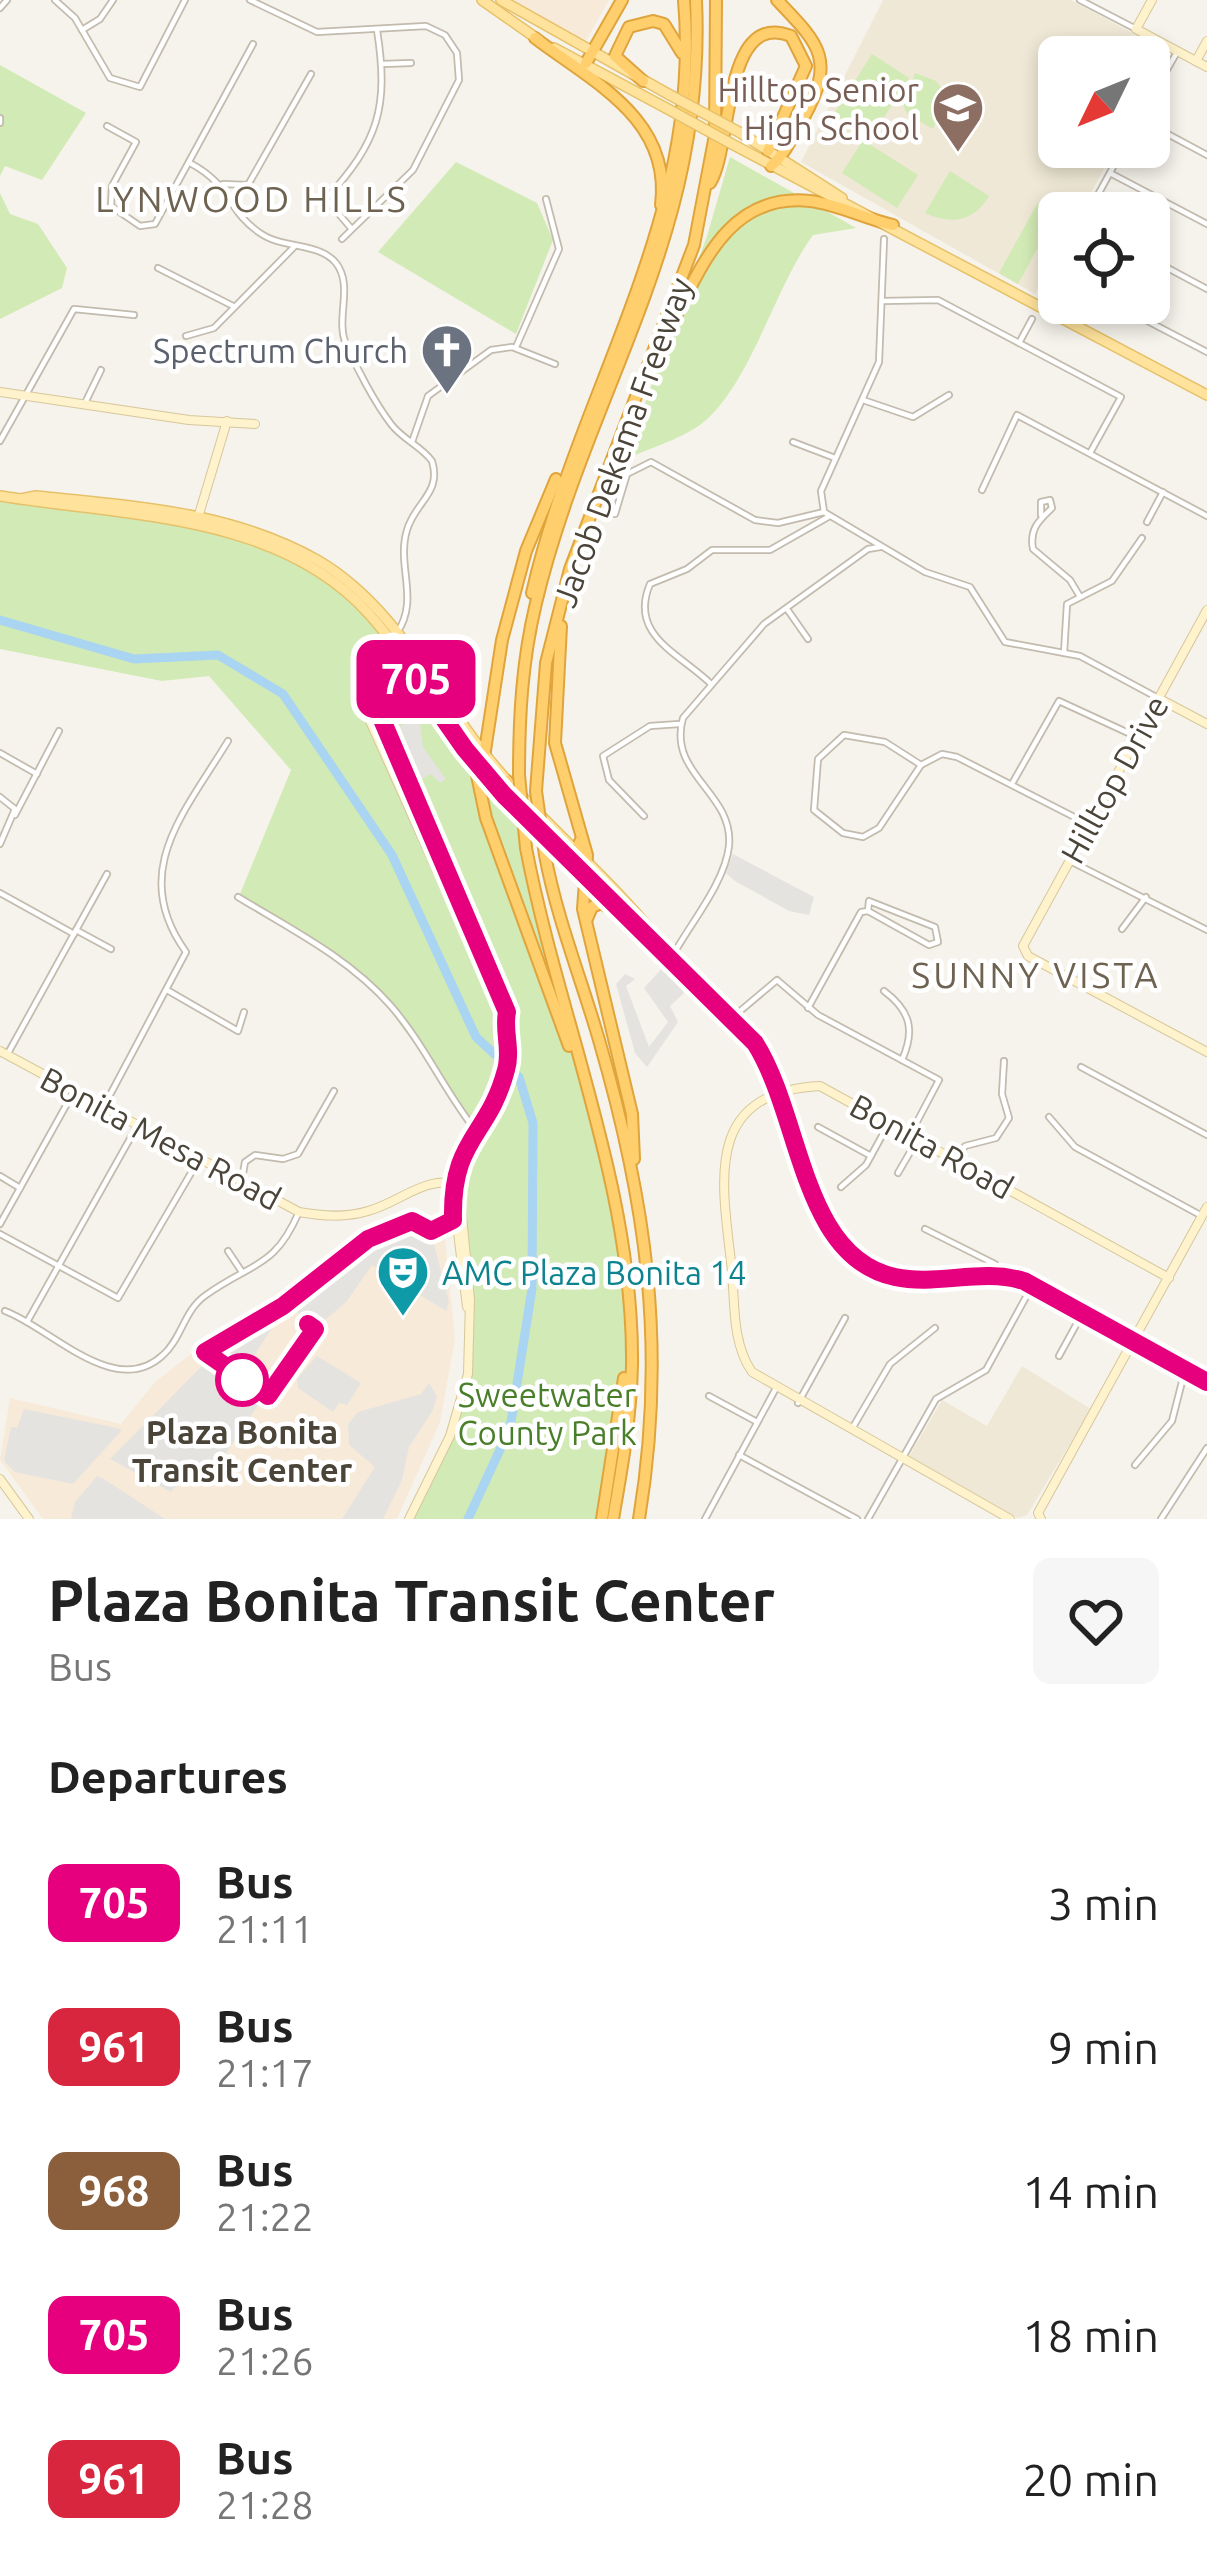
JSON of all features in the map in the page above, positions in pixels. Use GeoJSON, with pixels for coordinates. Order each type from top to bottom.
{"type":"FeatureCollection","features":[{"type":"Feature","properties":{"kind":"highway"},"geometry":{"type":"LineString","coordinates":[[588,58],[622,0]]}},
{"type":"Feature","properties":{"kind":"highway"},"geometry":{"type":"LineString","coordinates":[[521,679],[537,570],[580,434],[648,266],[676,169],[684,98],[684,0]]}},
{"type":"Feature","properties":{"kind":"highway","name":"Jacob Dekema Freeway"},"geometry":{"type":"LineString","coordinates":[[613,1519],[628,1425],[630,1316],[610,1176],[526,848],[519,775],[521,679],[554,539],[669,231],[689,148],[696,0]]}},
{"type":"Feature","properties":{"kind":"highway","name":"Jacob Dekema Freeway"},"geometry":{"type":"LineString","coordinates":[[639,1519],[650,1452],[656,1347],[632,1168],[545,855],[536,791],[546,663],[570,569],[694,245],[716,111],[716,0]]}},
{"type":"Feature","properties":{"kind":"highway"},"geometry":{"type":"LineString","coordinates":[[776,162],[820,88],[823,71],[814,39],[777,0]]}},
{"type":"Feature","properties":{"kind":"highway"},"geometry":{"type":"LineString","coordinates":[[643,80],[619,62],[615,50],[629,27],[653,21],[672,30],[682,54],[684,98]]}},
{"type":"Feature","properties":{"kind":"highway"},"geometry":{"type":"LineString","coordinates":[[706,190],[718,172],[744,52],[759,35],[776,30],[791,36],[806,66],[768,151]]}},
{"type":"Feature","properties":{"kind":"highway"},"geometry":{"type":"LineString","coordinates":[[535,38],[643,122],[656,149],[663,187],[648,266]]}},
{"type":"Feature","properties":{"kind":"highway"},"geometry":{"type":"LineString","coordinates":[[649,366],[716,241],[754,209],[813,201],[892,225]]}},
{"type":"Feature","properties":{"kind":"highway"},"geometry":{"type":"LineString","coordinates":[[580,434],[568,451],[526,551],[499,652],[493,727],[480,790],[589,1100]]}},
{"type":"Feature","properties":{"kind":"highway"},"geometry":{"type":"LineString","coordinates":[[570,569],[553,714],[561,769],[587,862],[585,925],[632,1114],[632,1168]]}},
{"type":"Feature","properties":{"kind":"highway"},"geometry":{"type":"LineString","coordinates":[[482,765],[507,781]]}},
{"type":"Feature","properties":{"kind":"highway"},"geometry":{"type":"LineString","coordinates":[[480,790],[482,765]]}},
{"type":"Feature","properties":{"kind":"highway"},"geometry":{"type":"LineString","coordinates":[[561,851],[576,850],[582,835]]}},
{"type":"Feature","properties":{"kind":"highway"},"geometry":{"type":"LineString","coordinates":[[585,925],[592,907],[600,904],[625,916]]}},
{"type":"Feature","properties":{"kind":"highway"},"geometry":{"type":"LineString","coordinates":[[602,1519],[619,1429],[630,1316]]}},
{"type":"Feature","properties":{"kind":"main road"},"geometry":{"type":"LineString","coordinates":[[482,0],[535,38],[643,80],[739,132],[776,162]]}},
{"type":"Feature","properties":{"kind":"main road"},"geometry":{"type":"LineString","coordinates":[[501,0],[666,107],[1207,395]]}},
{"type":"Feature","properties":{"kind":"main road"},"geometry":{"type":"LineString","coordinates":[[0,496],[198,519],[316,560],[351,584],[482,765],[586,878],[755,1043],[783,1094],[819,1213],[848,1254],[869,1268],[907,1279],[998,1276],[1032,1286],[1207,1382]]}},
{"type":"Feature","properties":{"kind":"main road"},"geometry":{"type":"LineString","coordinates":[[482,765],[507,781],[576,850],[662,939],[672,957]]}},
{"type":"Feature","properties":{"kind":"street"},"geometry":{"type":"LineString","coordinates":[[0,8],[7,0]]}},
{"type":"Feature","properties":{"kind":"street"},"geometry":{"type":"LineString","coordinates":[[55,0],[82,31],[110,78],[140,87],[185,0]]}},
{"type":"Feature","properties":{"kind":"street"},"geometry":{"type":"LineString","coordinates":[[82,31],[113,0]]}},
{"type":"Feature","properties":{"kind":"street"},"geometry":{"type":"LineString","coordinates":[[250,0],[309,30],[421,25],[436,29],[454,48],[460,75],[413,170],[342,239]]}},
{"type":"Feature","properties":{"kind":"street"},"geometry":{"type":"LineString","coordinates":[[1080,0],[1207,67]]}},
{"type":"Feature","properties":{"kind":"street"},"geometry":{"type":"LineString","coordinates":[[1136,29],[1151,0]]}},
{"type":"Feature","properties":{"kind":"street"},"geometry":{"type":"LineString","coordinates":[[350,227],[326,199],[369,146],[384,92],[376,29]]}},
{"type":"Feature","properties":{"kind":"street"},"geometry":{"type":"LineString","coordinates":[[1196,61],[1207,41]]}},
{"type":"Feature","properties":{"kind":"street"},"geometry":{"type":"LineString","coordinates":[[107,126],[136,142],[110,200],[115,211],[140,226],[158,222],[253,44]]}},
{"type":"Feature","properties":{"kind":"street"},"geometry":{"type":"LineString","coordinates":[[1170,65],[1178,51]]}},
{"type":"Feature","properties":{"kind":"street"},"geometry":{"type":"LineString","coordinates":[[382,64],[411,63]]}},
{"type":"Feature","properties":{"kind":"street"},"geometry":{"type":"LineString","coordinates":[[223,184],[250,183],[311,74]]}},
{"type":"Feature","properties":{"kind":"street"},"geometry":{"type":"LineString","coordinates":[[1170,135],[1207,155]]}},
{"type":"Feature","properties":{"kind":"street"},"geometry":{"type":"LineString","coordinates":[[190,163],[223,184],[249,225],[294,247],[321,252],[337,265],[344,284],[340,322],[346,345],[389,422],[429,457],[435,482],[407,526],[409,600],[392,639],[368,675],[370,721],[505,1020],[508,1065],[470,1142],[457,1183],[467,1307],[465,1389],[450,1436],[409,1519]]}},
{"type":"Feature","properties":{"kind":"street"},"geometry":{"type":"LineString","coordinates":[[1100,192],[1113,168]]}},
{"type":"Feature","properties":{"kind":"street"},"geometry":{"type":"LineString","coordinates":[[1110,173],[1207,224]]}},
{"type":"Feature","properties":{"kind":"street"},"geometry":{"type":"LineString","coordinates":[[516,347],[560,249],[546,199]]}},
{"type":"Feature","properties":{"kind":"street"},"geometry":{"type":"LineString","coordinates":[[826,514],[821,491],[879,362],[884,238]]}},
{"type":"Feature","properties":{"kind":"street"},"geometry":{"type":"LineString","coordinates":[[186,336],[214,328],[294,247]]}},
{"type":"Feature","properties":{"kind":"street"},"geometry":{"type":"LineString","coordinates":[[158,268],[233,307]]}},
{"type":"Feature","properties":{"kind":"street"},"geometry":{"type":"LineString","coordinates":[[1170,269],[1207,289]]}},
{"type":"Feature","properties":{"kind":"street"},"geometry":{"type":"LineString","coordinates":[[884,301],[938,300],[1120,398],[1090,453]]}},
{"type":"Feature","properties":{"kind":"street"},"geometry":{"type":"LineString","coordinates":[[0,441],[74,309],[134,316]]}},
{"type":"Feature","properties":{"kind":"street"},"geometry":{"type":"LineString","coordinates":[[1019,344],[1032,319]]}},
{"type":"Feature","properties":{"kind":"street"},"geometry":{"type":"LineString","coordinates":[[1153,324],[1207,352]]}},
{"type":"Feature","properties":{"kind":"street"},"geometry":{"type":"LineString","coordinates":[[412,442],[419,410],[431,392],[491,350],[516,347],[555,364]]}},
{"type":"Feature","properties":{"kind":"street"},"geometry":{"type":"LineString","coordinates":[[85,403],[101,370]]}},
{"type":"Feature","properties":{"kind":"street"},"geometry":{"type":"LineString","coordinates":[[0,392],[189,420],[255,424]]}},
{"type":"Feature","properties":{"kind":"street"},"geometry":{"type":"LineString","coordinates":[[862,400],[913,416],[950,395]]}},
{"type":"Feature","properties":{"kind":"street"},"geometry":{"type":"LineString","coordinates":[[982,490],[1017,415],[1207,516]]}},
{"type":"Feature","properties":{"kind":"street"},"geometry":{"type":"LineString","coordinates":[[198,519],[227,420]]}},
{"type":"Feature","properties":{"kind":"street"},"geometry":{"type":"LineString","coordinates":[[793,442],[835,458]]}},
{"type":"Feature","properties":{"kind":"street"},"geometry":{"type":"LineString","coordinates":[[615,514],[627,474],[651,462],[755,520],[778,523],[826,514],[932,574],[970,587],[1005,642],[1064,652],[1207,724]]}},
{"type":"Feature","properties":{"kind":"street"},"geometry":{"type":"LineString","coordinates":[[1147,522],[1163,492]]}},
{"type":"Feature","properties":{"kind":"street"},"geometry":{"type":"LineString","coordinates":[[711,684],[651,634],[646,617],[650,584],[687,568],[712,550],[759,552],[778,547],[826,514]]}},
{"type":"Feature","properties":{"kind":"street"},"geometry":{"type":"LineString","coordinates":[[1041,515],[1031,536],[1033,549],[1070,580],[1078,595]]}},
{"type":"Feature","properties":{"kind":"street"},"geometry":{"type":"LineString","coordinates":[[1064,652],[1064,610],[1078,595],[1112,581],[1142,538]]}},
{"type":"Feature","properties":{"kind":"street"},"geometry":{"type":"LineString","coordinates":[[672,957],[730,844],[723,812],[682,758],[680,724],[759,629],[868,549],[881,547]]}},
{"type":"Feature","properties":{"kind":"street"},"geometry":{"type":"LineString","coordinates":[[786,608],[808,639]]}},
{"type":"Feature","properties":{"kind":"street","name":"Hilltop Drive"},"geometry":{"type":"LineString","coordinates":[[1207,610],[1023,949],[1207,1052]]}},
{"type":"Feature","properties":{"kind":"street"},"geometry":{"type":"LineString","coordinates":[[1012,784],[1060,701],[1136,737]]}},
{"type":"Feature","properties":{"kind":"street"},"geometry":{"type":"LineString","coordinates":[[644,815],[609,780],[603,756],[650,726],[680,724]]}},
{"type":"Feature","properties":{"kind":"street"},"geometry":{"type":"LineString","coordinates":[[0,844],[59,731]]}},
{"type":"Feature","properties":{"kind":"street"},"geometry":{"type":"LineString","coordinates":[[921,765],[885,742],[844,735],[828,743],[818,759],[812,784],[814,810],[847,836],[866,836],[879,828],[921,765],[942,754],[1088,824]]}},
{"type":"Feature","properties":{"kind":"street"},"geometry":{"type":"LineString","coordinates":[[103,1108],[186,952],[173,934],[159,893],[158,867],[228,741]]}},
{"type":"Feature","properties":{"kind":"street"},"geometry":{"type":"LineString","coordinates":[[0,752],[37,774]]}},
{"type":"Feature","properties":{"kind":"street"},"geometry":{"type":"LineString","coordinates":[[1,797],[13,803],[15,815]]}},
{"type":"Feature","properties":{"kind":"street"},"geometry":{"type":"LineString","coordinates":[[1070,861],[1207,930]]}},
{"type":"Feature","properties":{"kind":"street"},"geometry":{"type":"LineString","coordinates":[[4,1053],[107,874]]}},
{"type":"Feature","properties":{"kind":"street"},"geometry":{"type":"LineString","coordinates":[[0,893],[111,949]]}},
{"type":"Feature","properties":{"kind":"street"},"geometry":{"type":"LineString","coordinates":[[238,897],[331,953],[368,983],[403,1021],[476,1131]]}},
{"type":"Feature","properties":{"kind":"street"},"geometry":{"type":"LineString","coordinates":[[1122,929],[1146,897]]}},
{"type":"Feature","properties":{"kind":"street"},"geometry":{"type":"LineString","coordinates":[[808,1008],[861,913],[868,911],[937,944],[937,928],[869,902],[868,911]]}},
{"type":"Feature","properties":{"kind":"street"},"geometry":{"type":"LineString","coordinates":[[733,1018],[773,980],[808,1008],[939,1080],[898,1174]]}},
{"type":"Feature","properties":{"kind":"street"},"geometry":{"type":"LineString","coordinates":[[166,990],[238,1031],[244,1012]]}},
{"type":"Feature","properties":{"kind":"street"},"geometry":{"type":"LineString","coordinates":[[884,992],[898,1002],[909,1022],[902,1060]]}},
{"type":"Feature","properties":{"kind":"street","name":"Bonita Mesa Road"},"geometry":{"type":"LineString","coordinates":[[4,1053],[298,1212],[349,1215],[385,1206],[430,1183],[457,1183]]}},
{"type":"Feature","properties":{"kind":"street"},"geometry":{"type":"LineString","coordinates":[[957,1160],[965,1146],[996,1138],[1009,1118],[1002,1094],[1004,1061]]}},
{"type":"Feature","properties":{"kind":"street"},"geometry":{"type":"LineString","coordinates":[[1081,1067],[1207,1135]]}},
{"type":"Feature","properties":{"kind":"street","name":"Bonita Road"},"geometry":{"type":"LineString","coordinates":[[783,1094],[820,1086],[1168,1278]]}},
{"type":"Feature","properties":{"kind":"street"},"geometry":{"type":"LineString","coordinates":[[242,1184],[249,1157],[263,1154],[286,1159],[301,1152],[334,1090]]}},
{"type":"Feature","properties":{"kind":"street"},"geometry":{"type":"LineString","coordinates":[[0,1224],[73,1092]]}},
{"type":"Feature","properties":{"kind":"street"},"geometry":{"type":"LineString","coordinates":[[783,1094],[746,1112],[730,1134],[722,1168],[739,1344],[752,1372],[775,1390],[1010,1519]]}},
{"type":"Feature","properties":{"kind":"street"},"geometry":{"type":"LineString","coordinates":[[1037,1517],[1205,1211],[1076,1147],[1048,1117]]}},
{"type":"Feature","properties":{"kind":"street"},"geometry":{"type":"LineString","coordinates":[[842,1187],[871,1156],[889,1123]]}},
{"type":"Feature","properties":{"kind":"street"},"geometry":{"type":"LineString","coordinates":[[27,1322],[136,1127]]}},
{"type":"Feature","properties":{"kind":"street"},"geometry":{"type":"LineString","coordinates":[[818,1127],[871,1156]]}},
{"type":"Feature","properties":{"kind":"street"},"geometry":{"type":"LineString","coordinates":[[2,1237],[118,1298],[128,1290],[199,1161]]}},
{"type":"Feature","properties":{"kind":"street"},"geometry":{"type":"LineString","coordinates":[[0,1176],[20,1188]]}},
{"type":"Feature","properties":{"kind":"street"},"geometry":{"type":"LineString","coordinates":[[5,1311],[104,1366],[134,1369],[160,1358],[197,1301],[285,1245],[298,1212]]}},
{"type":"Feature","properties":{"kind":"street"},"geometry":{"type":"LineString","coordinates":[[925,1228],[995,1264],[998,1276]]}},
{"type":"Feature","properties":{"kind":"street"},"geometry":{"type":"LineString","coordinates":[[228,1251],[242,1272]]}},
{"type":"Feature","properties":{"kind":"street"},"geometry":{"type":"LineString","coordinates":[[868,1519],[938,1396],[986,1370],[1032,1286]]}},
{"type":"Feature","properties":{"kind":"street"},"geometry":{"type":"LineString","coordinates":[[1059,1356],[1082,1314]]}},
{"type":"Feature","properties":{"kind":"street"},"geometry":{"type":"LineString","coordinates":[[798,1402],[844,1318]]}},
{"type":"Feature","properties":{"kind":"street"},"geometry":{"type":"LineString","coordinates":[[850,1432],[890,1364],[935,1328]]}},
{"type":"Feature","properties":{"kind":"street"},"geometry":{"type":"LineString","coordinates":[[1135,1466],[1172,1421],[1185,1370]]}},
{"type":"Feature","properties":{"kind":"street"},"geometry":{"type":"LineString","coordinates":[[707,1518],[775,1390]]}},
{"type":"Feature","properties":{"kind":"street"},"geometry":{"type":"LineString","coordinates":[[709,1396],[757,1422]]}},
{"type":"Feature","properties":{"kind":"street"},"geometry":{"type":"LineString","coordinates":[[1161,1519],[1207,1448]]}},
{"type":"Feature","properties":{"kind":"street"},"geometry":{"type":"LineString","coordinates":[[739,1455],[857,1519]]}},
{"type":"Feature","properties":{"kind":"street"},"geometry":{"type":"LineString","coordinates":[[0,1479],[29,1519]]}},
{"type":"Feature","properties":{"kind":"street"},"geometry":{"type":"LineString","coordinates":[[830,1519],[836,1508]]}},
{"type":"Feature","properties":{"kind":"shaded area"},"geometry":{"type":"Polygon","coordinates":[[[514,0],[609,0],[585,42],[514,0]]]}},
{"type":"Feature","properties":{"kind":"shaded area","name":"Hilltop Senior High School"},"geometry":{"type":"Polygon","coordinates":[[[883,0],[1071,0],[1138,36],[1038,36],[1038,168],[1105,168],[1091,192],[1038,192],[1035,294],[801,162],[883,0]]]}},
{"type":"Feature","properties":{"kind":"shaded area"},"geometry":{"type":"Polygon","coordinates":[[[405,687],[418,706],[423,747],[446,779],[440,783],[431,774],[418,781],[397,743],[397,729],[408,720],[399,699],[399,688],[405,687]]]}},
{"type":"Feature","properties":{"kind":"shaded area"},"geometry":{"type":"Polygon","coordinates":[[[733,854],[814,897],[809,915],[789,911],[735,881],[726,873],[733,854]]]}},
{"type":"Feature","properties":{"kind":"shaded area"},"geometry":{"type":"Polygon","coordinates":[[[664,966],[684,993],[670,1006],[678,1022],[647,1067],[635,1053],[616,984],[625,974],[635,979],[626,986],[649,1047],[668,1022],[644,988],[664,966]]]}},
{"type":"Feature","properties":{"kind":"shaded area"},"geometry":{"type":"Polygon","coordinates":[[[411,1212],[437,1222],[445,1239],[455,1339],[440,1422],[397,1519],[43,1519],[0,1460],[10,1398],[121,1424],[155,1382],[209,1340],[374,1225],[411,1212]]]}},
{"type":"Feature","properties":{"kind":"shaded area"},"geometry":{"type":"Polygon","coordinates":[[[406,1228],[434,1244],[449,1302],[446,1311],[372,1265],[347,1301],[318,1326],[291,1308],[370,1245],[406,1228]]]}},
{"type":"Feature","properties":{"kind":"shaded area"},"geometry":{"type":"Polygon","coordinates":[[[279,1317],[246,1368],[222,1349],[279,1317]]]}},
{"type":"Feature","properties":{"kind":"shaded area"},"geometry":{"type":"Polygon","coordinates":[[[317,1356],[361,1383],[347,1405],[339,1403],[333,1412],[298,1388],[297,1379],[317,1356]]]}},
{"type":"Feature","properties":{"kind":"shaded area"},"geometry":{"type":"Polygon","coordinates":[[[205,1363],[261,1401],[216,1468],[194,1464],[171,1492],[110,1459],[205,1363]]]}},
{"type":"Feature","properties":{"kind":"shaded area"},"geometry":{"type":"Polygon","coordinates":[[[1022,1366],[1091,1409],[1027,1515],[1018,1518],[908,1458],[942,1400],[987,1426],[1022,1366]]]}},
{"type":"Feature","properties":{"kind":"shaded area"},"geometry":{"type":"Polygon","coordinates":[[[429,1383],[437,1396],[433,1410],[409,1447],[402,1480],[383,1519],[342,1519],[375,1467],[349,1445],[348,1424],[358,1412],[421,1394],[429,1383]]]}},
{"type":"Feature","properties":{"kind":"shaded area"},"geometry":{"type":"Polygon","coordinates":[[[24,1409],[122,1430],[73,1484],[15,1472],[4,1461],[11,1427],[17,1428],[24,1409]]]}},
{"type":"Feature","properties":{"kind":"shaded area"},"geometry":{"type":"Polygon","coordinates":[[[97,1476],[165,1519],[71,1519],[75,1502],[97,1476]]]}},
{"type":"Feature","properties":{"kind":"green space"},"geometry":{"type":"Polygon","coordinates":[[[872,54],[909,78],[869,141],[832,117],[872,54]]]}},
{"type":"Feature","properties":{"kind":"green space"},"geometry":{"type":"Polygon","coordinates":[[[0,65],[86,113],[42,180],[5,166],[0,176],[0,65]]]}},
{"type":"Feature","properties":{"kind":"green space"},"geometry":{"type":"Polygon","coordinates":[[[915,73],[936,81],[946,93],[933,129],[907,114],[903,104],[915,73]]]}},
{"type":"Feature","properties":{"kind":"green space"},"geometry":{"type":"Polygon","coordinates":[[[863,140],[918,175],[897,208],[842,173],[863,140]]]}},
{"type":"Feature","properties":{"kind":"green space"},"geometry":{"type":"Polygon","coordinates":[[[730,157],[856,228],[813,235],[718,408],[692,430],[624,460],[707,236],[730,157]]]}},
{"type":"Feature","properties":{"kind":"green space"},"geometry":{"type":"Polygon","coordinates":[[[456,162],[537,203],[553,240],[516,334],[378,252],[456,162]]]}},
{"type":"Feature","properties":{"kind":"green space"},"geometry":{"type":"Polygon","coordinates":[[[950,171],[989,196],[961,219],[925,213],[950,171]]]}},
{"type":"Feature","properties":{"kind":"green space"},"geometry":{"type":"Polygon","coordinates":[[[0,193],[10,214],[38,224],[67,268],[62,288],[0,319],[0,193]]]}},
{"type":"Feature","properties":{"kind":"green space"},"geometry":{"type":"Polygon","coordinates":[[[1038,205],[1038,247],[1018,284],[999,273],[1038,205]]]}},
{"type":"Feature","properties":{"kind":"green space","name":"Sweetwater County Park"},"geometry":{"type":"Polygon","coordinates":[[[0,495],[197,522],[292,553],[334,577],[382,622],[508,791],[522,825],[525,870],[623,1250],[631,1428],[620,1519],[409,1519],[442,1450],[464,1378],[469,1327],[457,1204],[465,1156],[477,1129],[369,982],[240,894],[291,770],[209,676],[162,681],[0,649],[0,495]]]}},
{"type":"Feature","properties":{"kind":"waterway"},"geometry":{"type":"LineString","coordinates":[[0,620],[134,659],[218,655],[283,694],[392,855],[476,1037],[519,1077],[533,1123],[532,1289],[510,1428],[468,1519]]}},
{"type":"Feature","properties":{"kind":"bus line","name":"705"},"geometry":{"type":"LineString","coordinates":[[308,1324],[315,1329],[268,1396],[205,1352],[283,1306],[380,1232],[412,1221],[431,1231],[447,1226],[453,1220],[452,1182],[457,1162],[492,1105],[508,1065],[507,1012],[377,708],[374,680],[393,646],[465,749],[504,795],[755,1043],[783,1094],[819,1213],[848,1254],[869,1268],[899,1278],[998,1276],[1024,1281],[1207,1382]]}},
{"type":"Feature","properties":{"kind":"place","name":"Hilltop Senior High School"},"geometry":{"type":"Point","coordinates":[958,154]}},
{"type":"Feature","properties":{"kind":"place","name":"Spectrum Church"},"geometry":{"type":"Point","coordinates":[447,396]}},
{"type":"Feature","properties":{"kind":"place","name":"AMC Plaza Bonita 14"},"geometry":{"type":"Point","coordinates":[403,1318]}},
{"type":"Feature","properties":{"kind":"place","name":"Plaza Bonita Transit Center"},"geometry":{"type":"Point","coordinates":[242,1380]}},
{"type":"Feature","properties":{"kind":"district","name":"LYNWOOD HILLS"},"geometry":{"type":"Point","coordinates":[252,198]}},
{"type":"Feature","properties":{"kind":"district","name":"SUNNY VISTA"},"geometry":{"type":"Point","coordinates":[1036,974]}}]}
